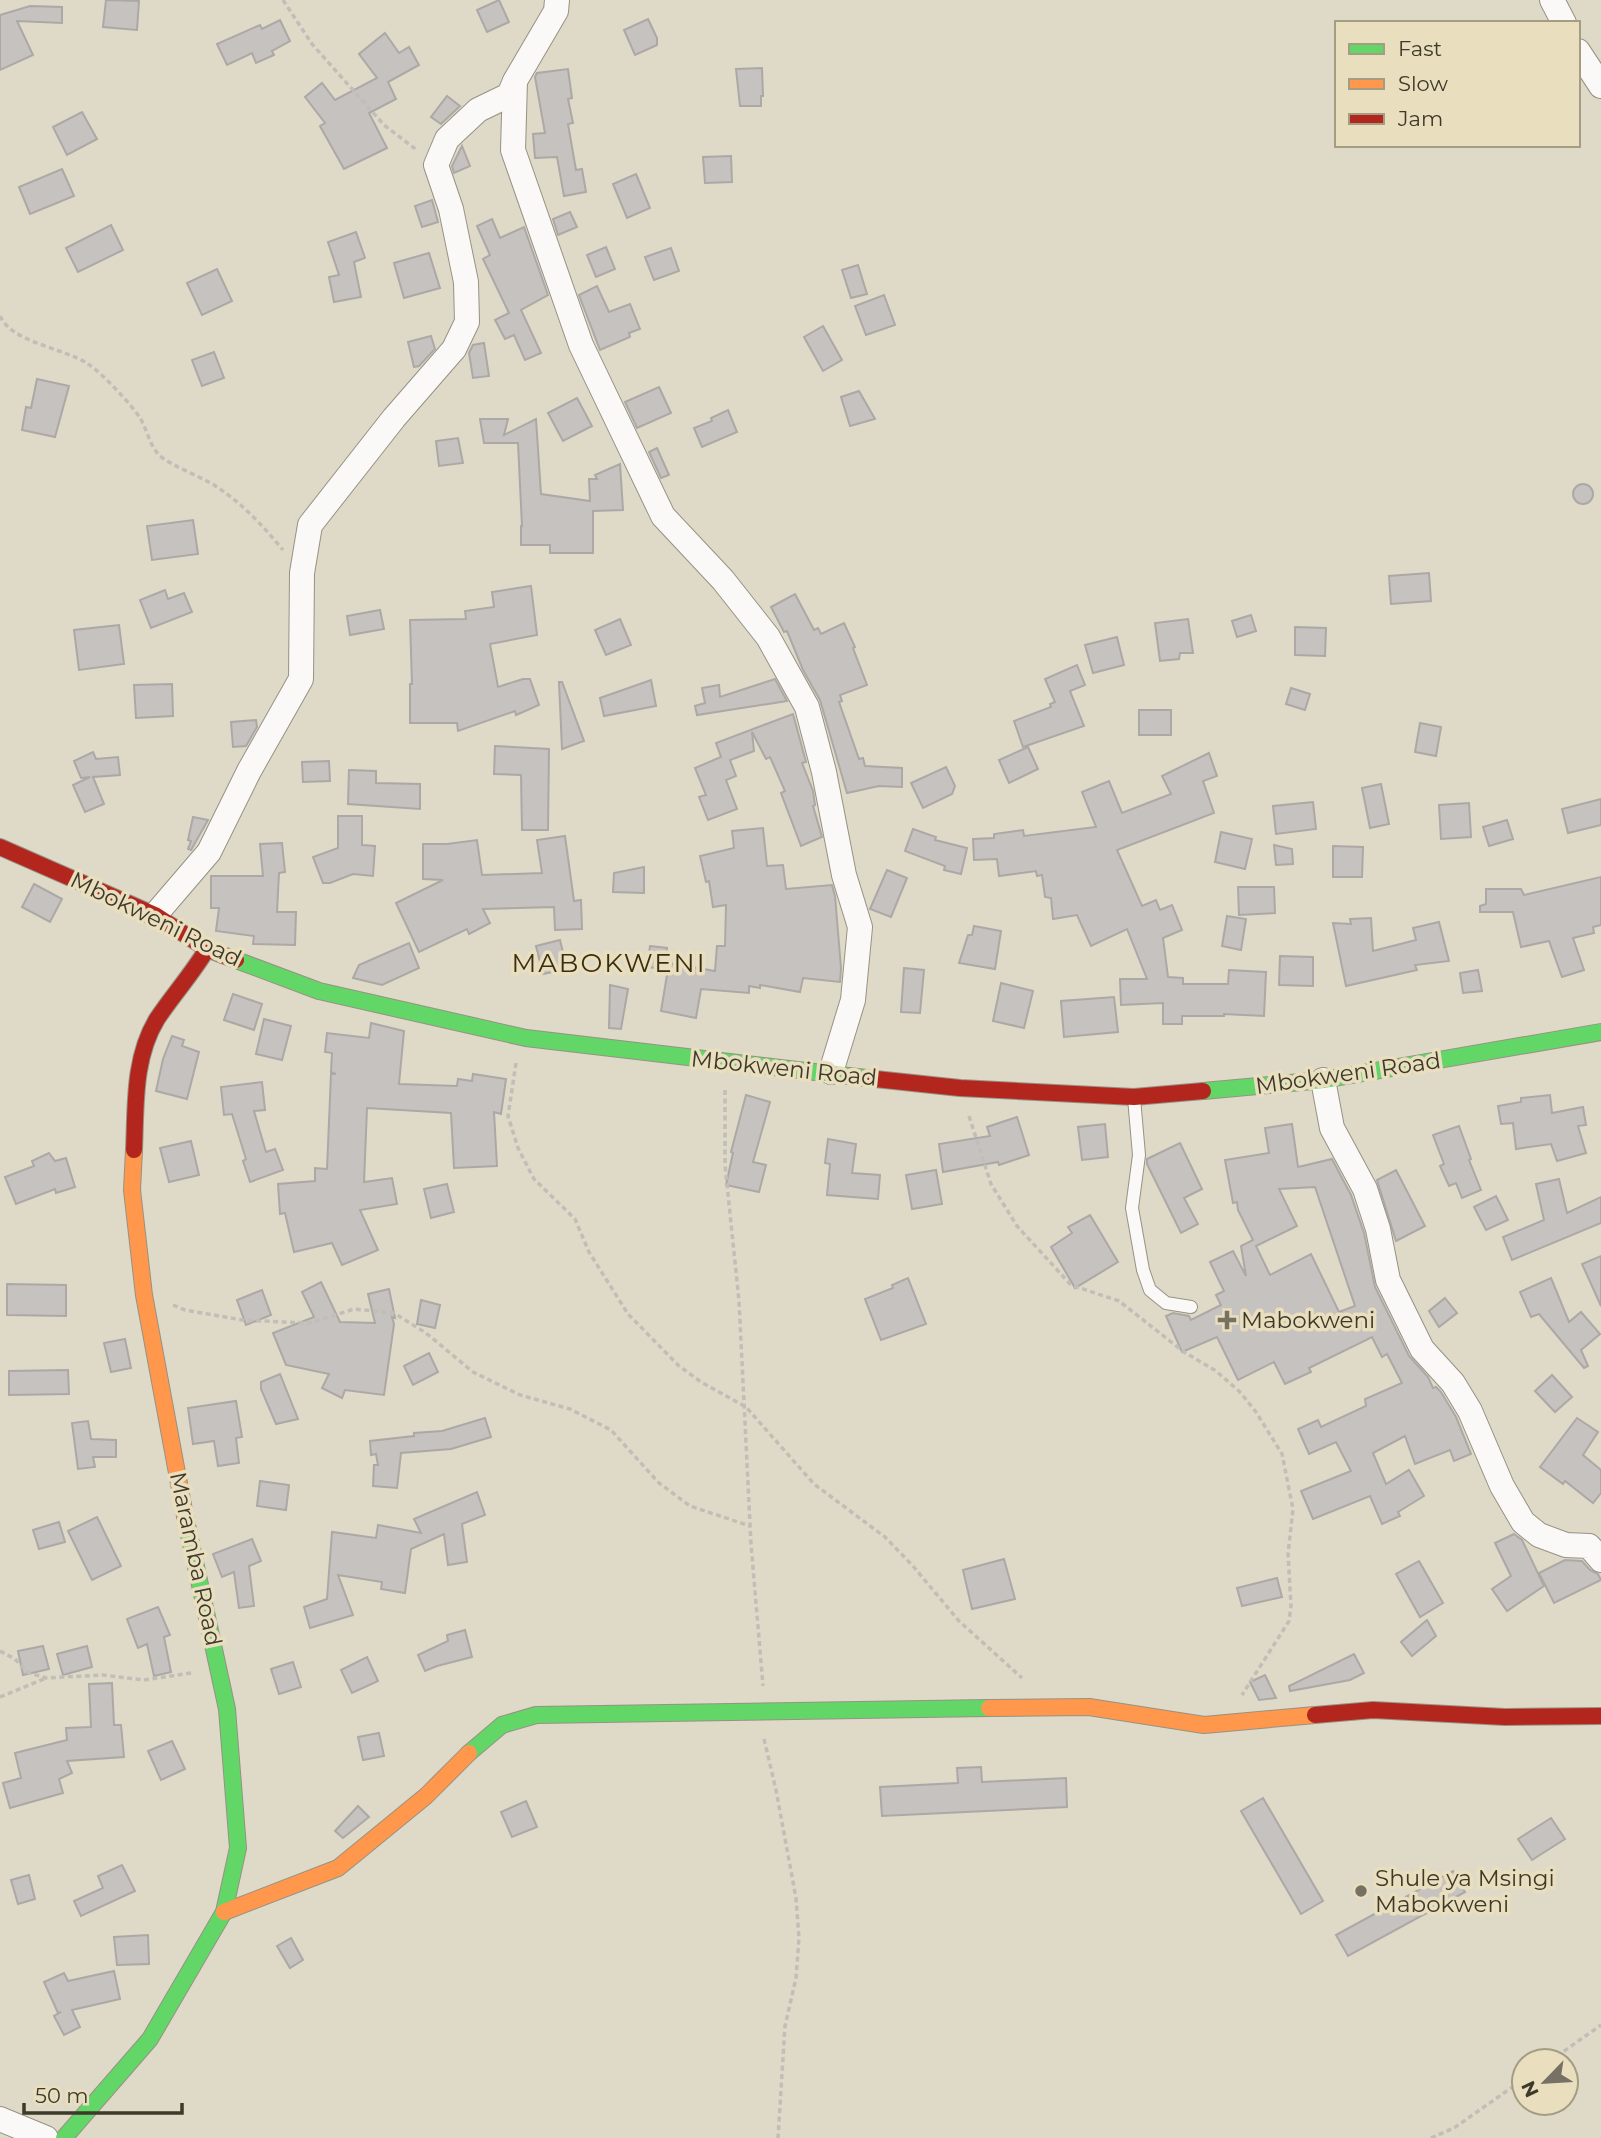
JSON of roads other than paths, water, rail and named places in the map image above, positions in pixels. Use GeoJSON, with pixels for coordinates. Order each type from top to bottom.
{"type":"FeatureCollection","features":[{"type":"Feature","properties":{"kind":"street"},"geometry":{"type":"LineString","coordinates":[[155,915],[209,852],[249,771],[301,679],[302,573],[310,525],[394,418],[454,349],[467,322],[466,282],[451,209],[436,165],[447,139],[478,110],[509,95],[555,11],[557,0]]}},
{"type":"Feature","properties":{"kind":"street"},"geometry":{"type":"LineString","coordinates":[[1552,0],[1563,21]]}},
{"type":"Feature","properties":{"kind":"street"},"geometry":{"type":"LineString","coordinates":[[1580,54],[1601,86]]}},
{"type":"Feature","properties":{"kind":"street"},"geometry":{"type":"LineString","coordinates":[[515,81],[513,150],[581,345],[663,516],[723,580],[768,637],[807,707],[824,772],[844,875],[860,927],[853,1000],[831,1072]]}},
{"type":"Feature","properties":{"kind":"street","name":"Mbokweni Road"},"geometry":{"type":"LineString","coordinates":[[0,847],[155,915],[207,949],[319,991],[526,1038],[724,1062],[960,1088],[1133,1097],[1323,1080],[1601,1032]]}},
{"type":"Feature","properties":{"kind":"street","name":"Maramba Road"},"geometry":{"type":"LineString","coordinates":[[64,2138],[150,2039],[224,1912],[238,1848],[228,1709],[191,1546],[144,1295],[132,1190],[136,1072],[156,1021],[194,971],[207,949]]}},
{"type":"Feature","properties":{"kind":"street"},"geometry":{"type":"LineString","coordinates":[[1323,1080],[1332,1128],[1365,1189],[1378,1229],[1388,1280],[1422,1349],[1453,1383],[1470,1410],[1502,1486],[1523,1521],[1539,1535],[1566,1545],[1589,1546],[1601,1560]]}},
{"type":"Feature","properties":{"kind":"street"},"geometry":{"type":"LineString","coordinates":[[224,1912],[338,1868],[426,1796],[470,1752],[502,1726],[536,1715],[1059,1706],[1089,1707],[1204,1725],[1373,1710],[1505,1717],[1601,1716]]}},
{"type":"Feature","properties":{"kind":"street"},"geometry":{"type":"LineString","coordinates":[[0,2119],[46,2138]]}},
{"type":"Feature","properties":{"kind":"lane"},"geometry":{"type":"LineString","coordinates":[[1133,1097],[1139,1155],[1132,1208],[1143,1270],[1150,1290],[1166,1303],[1191,1307]]}},
{"type":"Feature","properties":{"kind":"place","name":"Mabokweni"},"geometry":{"type":"Point","coordinates":[1227,1320]}},
{"type":"Feature","properties":{"kind":"place","name":"Shule ya Msingi Mabokweni"},"geometry":{"type":"Point","coordinates":[1361,1891]}},
{"type":"Feature","properties":{"kind":"district","name":"MABOKWENI"},"geometry":{"type":"Point","coordinates":[609,963]}}]}
